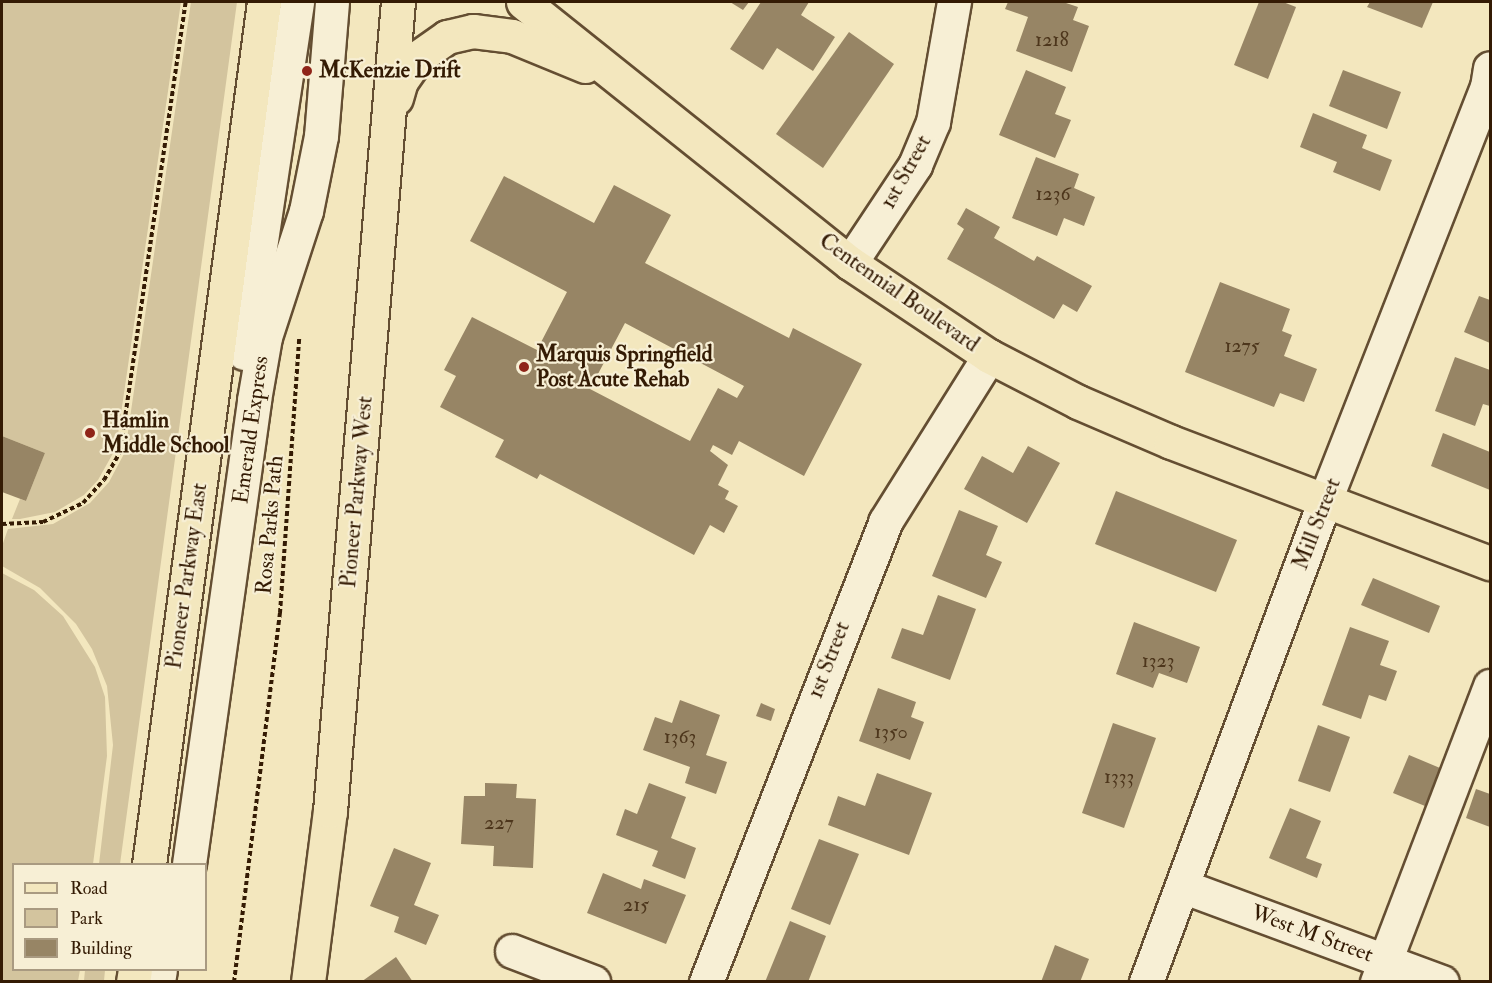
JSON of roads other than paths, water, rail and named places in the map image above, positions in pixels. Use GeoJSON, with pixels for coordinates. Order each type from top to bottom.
{"type":"FeatureCollection","features":[{"type":"Feature","properties":{"kind":"main road","name":"Pioneer Parkway East"},"geometry":{"type":"LineString","coordinates":[[149,863],[264,2]]}},
{"type":"Feature","properties":{"kind":"main road","name":"Pioneer Parkway West"},"geometry":{"type":"LineString","coordinates":[[308,981],[330,811],[398,2]]}},
{"type":"Feature","properties":{"kind":"main road","name":"Centennial Boulevard"},"geometry":{"type":"LineString","coordinates":[[523,2],[850,263],[989,356],[1078,402],[1171,442],[1491,563]]}},
{"type":"Feature","properties":{"kind":"main road"},"geometry":{"type":"LineString","coordinates":[[387,133],[401,81],[417,58],[447,37],[473,31],[512,36],[551,51],[635,90]]}},
{"type":"Feature","properties":{"kind":"street","name":"Emerald Express"},"geometry":{"type":"LineString","coordinates":[[174,863],[245,343],[297,2]]}},
{"type":"Feature","properties":{"kind":"street","name":"Emerald Express"},"geometry":{"type":"LineString","coordinates":[[189,863],[254,400],[265,337],[306,211],[321,136],[332,2]]}},
{"type":"Feature","properties":{"kind":"street","name":"1st Street"},"geometry":{"type":"LineString","coordinates":[[850,263],[915,165],[933,122],[954,2]]}},
{"type":"Feature","properties":{"kind":"street","name":"Mill Street"},"geometry":{"type":"LineString","coordinates":[[1146,981],[1325,500],[1489,81]]}},
{"type":"Feature","properties":{"kind":"street","name":"1st Street"},"geometry":{"type":"LineString","coordinates":[[706,981],[885,522],[989,356]]}},
{"type":"Feature","properties":{"kind":"street"},"geometry":{"type":"LineString","coordinates":[[1381,971],[1491,686]]}},
{"type":"Feature","properties":{"kind":"street","name":"West M Street"},"geometry":{"type":"LineString","coordinates":[[1182,886],[1381,971],[1442,981]]}},
{"type":"Feature","properties":{"kind":"street"},"geometry":{"type":"LineString","coordinates":[[512,951],[593,981]]}},
{"type":"Feature","properties":{"kind":"place","name":"McKenzie Drift"},"geometry":{"type":"Point","coordinates":[307,71]}},
{"type":"Feature","properties":{"kind":"place","name":"Marquis Springfield Post Acute Rehab"},"geometry":{"type":"Point","coordinates":[524,367]}},
{"type":"Feature","properties":{"kind":"place","name":"Hamlin Middle School"},"geometry":{"type":"Point","coordinates":[90,433]}}]}
